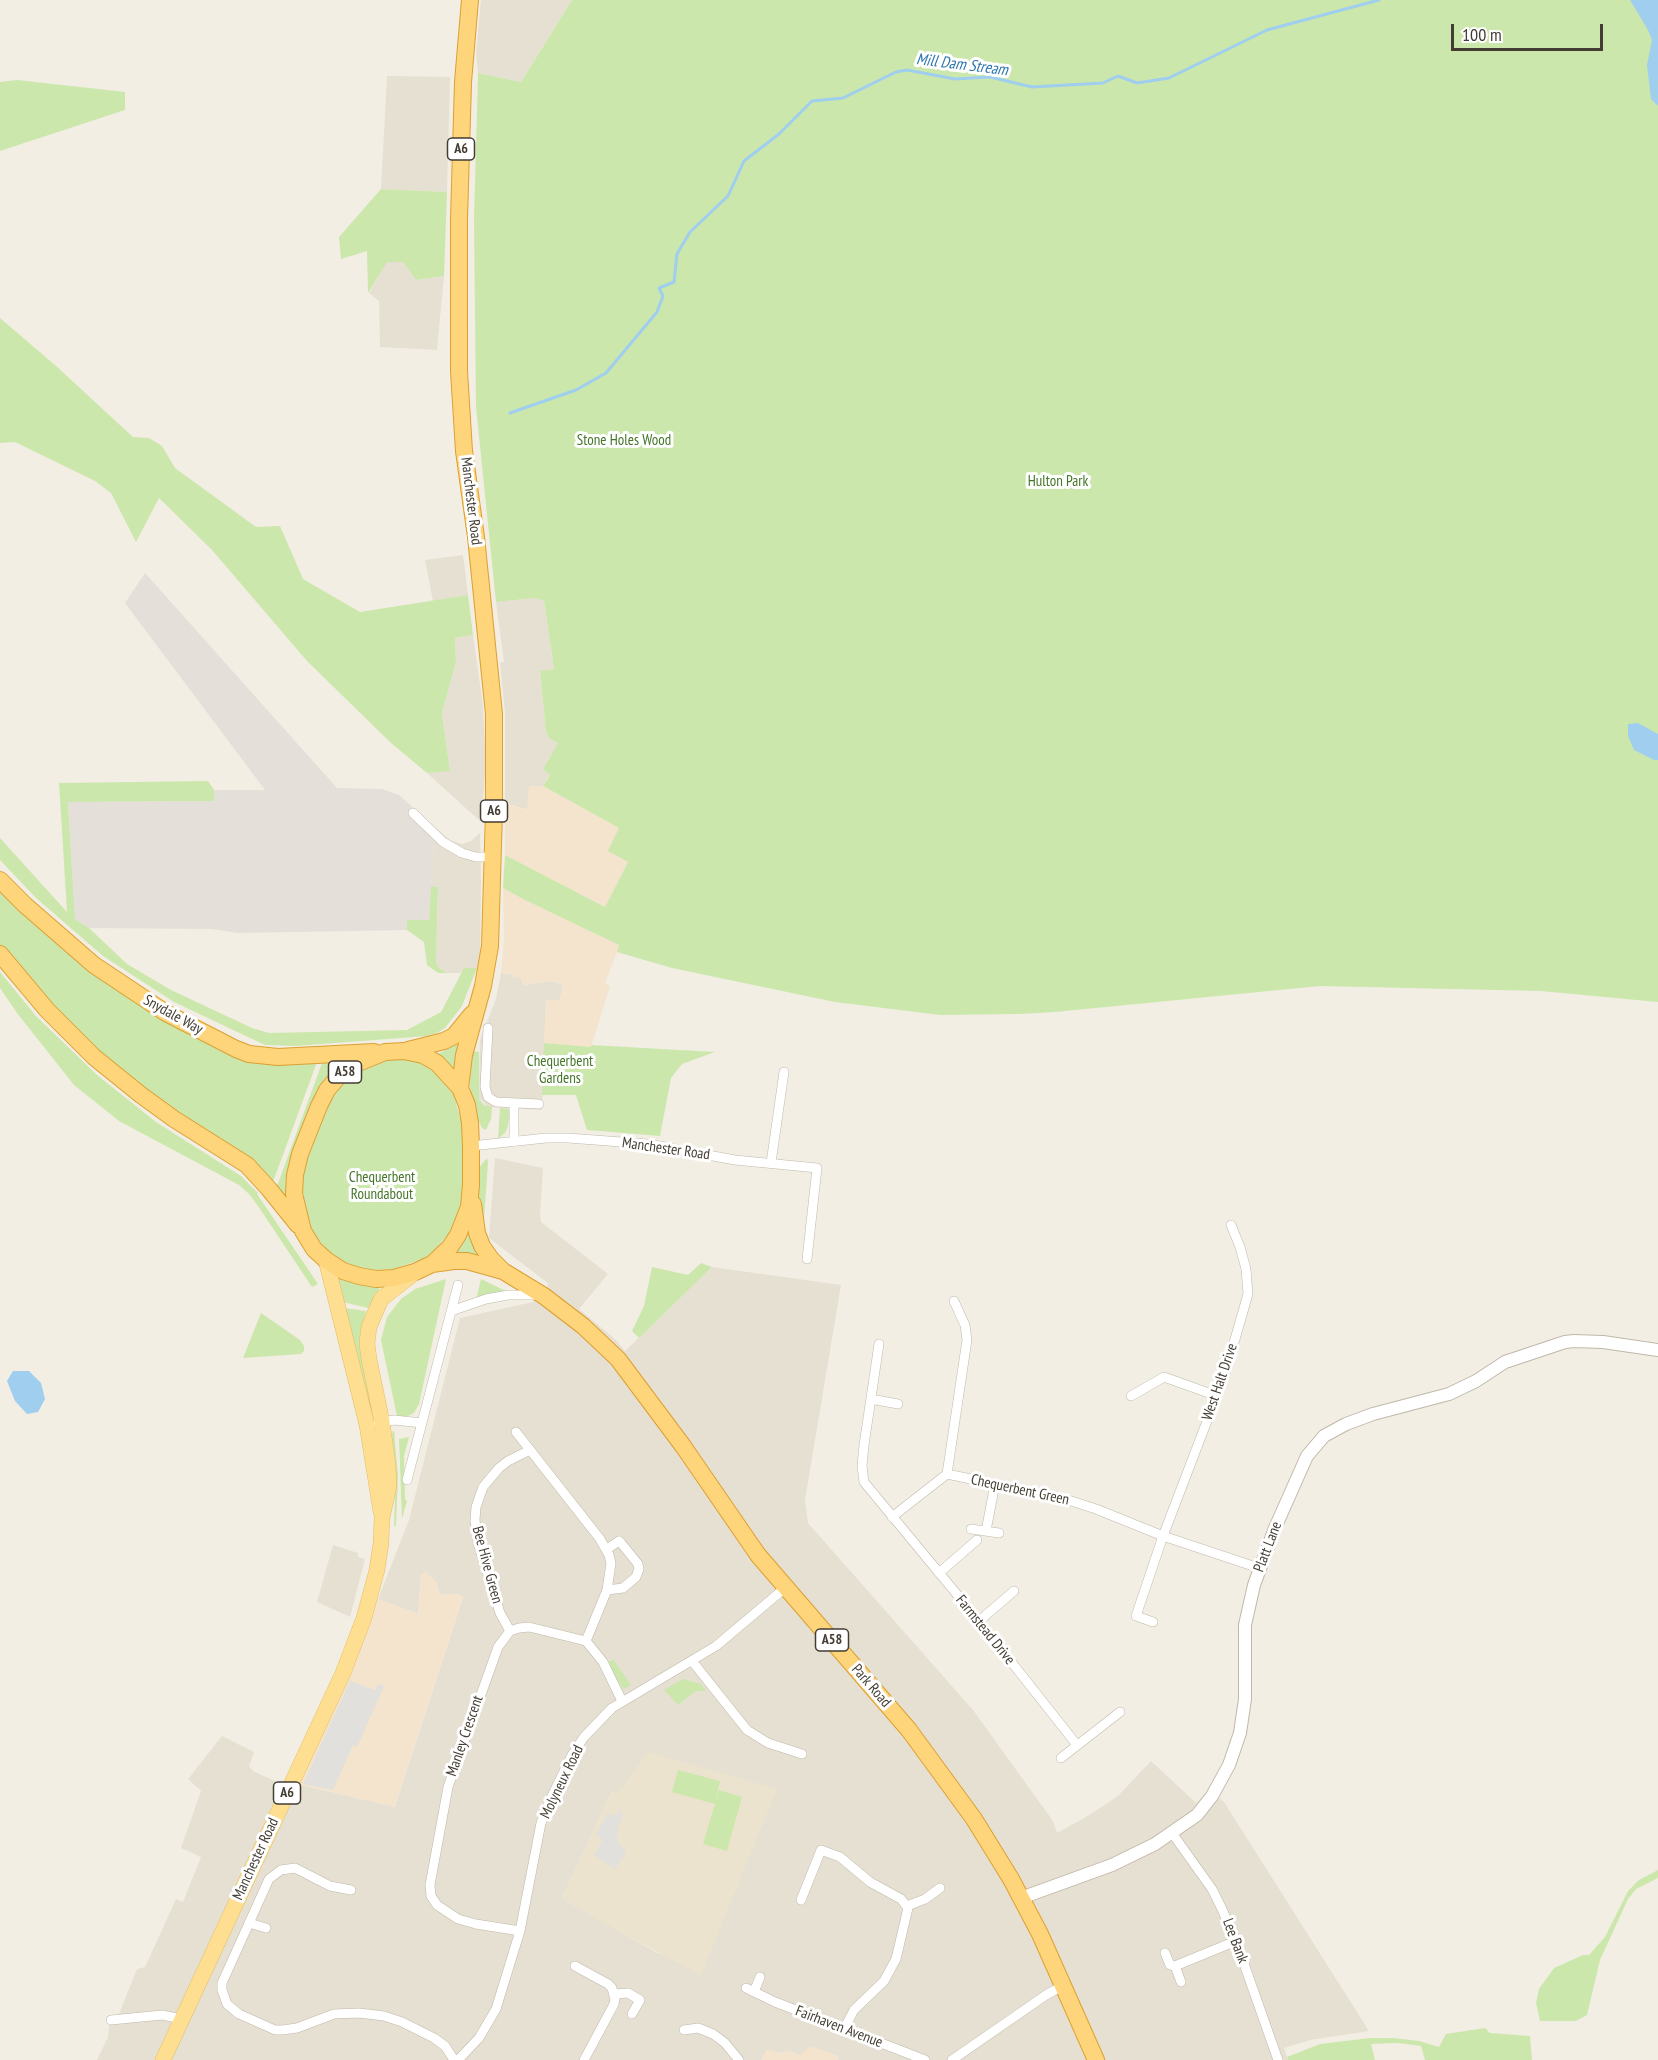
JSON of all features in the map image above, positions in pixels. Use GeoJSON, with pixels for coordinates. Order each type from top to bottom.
{"type":"FeatureCollection","features":[{"type":"Feature","properties":{"kind":"highway","name":"Manchester Road"},"geometry":{"type":"LineString","coordinates":[[460,1088],[464,1055],[479,1000],[490,946],[494,714],[476,537],[464,451],[459,371],[459,208],[463,82],[470,0]]}},
{"type":"Feature","properties":{"kind":"highway","name":"Snydale Way"},"geometry":{"type":"LineString","coordinates":[[0,880],[94,965],[166,1013],[236,1049],[278,1058],[385,1052]]}},
{"type":"Feature","properties":{"kind":"highway","name":"A58"},"geometry":{"type":"LineString","coordinates":[[0,954],[47,1011],[94,1057],[174,1119],[247,1165],[269,1188],[303,1231],[314,1249],[343,1271],[359,1276],[376,1279],[394,1278],[432,1264],[450,1247],[458,1235],[469,1207],[471,1146],[467,1105],[460,1088],[437,1063],[423,1055],[404,1050],[385,1052],[366,1058],[339,1076],[327,1090],[318,1106],[295,1175],[294,1194],[303,1231]]}},
{"type":"Feature","properties":{"kind":"highway","name":"Manchester Road"},"geometry":{"type":"LineString","coordinates":[[404,1050],[433,1045],[454,1036],[469,1019],[479,1000]]}},
{"type":"Feature","properties":{"kind":"highway","name":"Park Road"},"geometry":{"type":"LineString","coordinates":[[471,1185],[477,1233],[486,1252],[503,1271],[544,1296],[583,1326],[618,1359],[683,1446],[758,1555],[877,1691],[923,1748],[974,1819],[1040,1934],[1096,2060]]}},
{"type":"Feature","properties":{"kind":"highway","name":"Park Road"},"geometry":{"type":"LineString","coordinates":[[432,1264],[467,1262],[503,1271]]}},
{"type":"Feature","properties":{"kind":"main road","name":"Manchester Road"},"geometry":{"type":"LineString","coordinates":[[326,1260],[374,1423]]}},
{"type":"Feature","properties":{"kind":"main road","name":"Manchester Road"},"geometry":{"type":"LineString","coordinates":[[163,2060],[342,1673],[364,1618],[381,1543],[382,1518],[369,1359],[369,1327],[381,1299],[415,1272]]}},
{"type":"Feature","properties":{"kind":"street"},"geometry":{"type":"LineString","coordinates":[[413,813],[443,843],[468,855],[492,857]]}},
{"type":"Feature","properties":{"kind":"street"},"geometry":{"type":"LineString","coordinates":[[488,1028],[486,1092],[492,1100],[539,1104]]}},
{"type":"Feature","properties":{"kind":"street"},"geometry":{"type":"LineString","coordinates":[[771,1163],[784,1072]]}},
{"type":"Feature","properties":{"kind":"street"},"geometry":{"type":"LineString","coordinates":[[514,1103],[514,1142]]}},
{"type":"Feature","properties":{"kind":"street","name":"Manchester Road"},"geometry":{"type":"LineString","coordinates":[[471,1146],[546,1138],[568,1138],[648,1144],[735,1160],[817,1168],[807,1259]]}},
{"type":"Feature","properties":{"kind":"street","name":"West Halt Drive"},"geometry":{"type":"LineString","coordinates":[[1153,1622],[1136,1616],[1163,1536],[1217,1395],[1248,1294],[1246,1269],[1231,1225]]}},
{"type":"Feature","properties":{"kind":"street"},"geometry":{"type":"LineString","coordinates":[[407,1480],[458,1285]]}},
{"type":"Feature","properties":{"kind":"street"},"geometry":{"type":"LineString","coordinates":[[451,1311],[486,1299],[508,1295],[544,1296]]}},
{"type":"Feature","properties":{"kind":"street"},"geometry":{"type":"LineString","coordinates":[[892,1516],[947,1474],[967,1340],[965,1325],[954,1302]]}},
{"type":"Feature","properties":{"kind":"street","name":"Platt Lane"},"geometry":{"type":"LineString","coordinates":[[1021,1898],[1112,1865],[1155,1844],[1197,1815],[1212,1796],[1229,1765],[1238,1742],[1245,1699],[1245,1625],[1259,1568],[1307,1456],[1316,1444],[1332,1430],[1392,1408],[1449,1394],[1476,1381],[1505,1362],[1565,1342],[1603,1342],[1658,1350]]}},
{"type":"Feature","properties":{"kind":"street","name":"Farmstead Drive"},"geometry":{"type":"LineString","coordinates":[[879,1344],[864,1445],[862,1474],[864,1482],[979,1621],[1077,1745]]}},
{"type":"Feature","properties":{"kind":"street"},"geometry":{"type":"LineString","coordinates":[[1131,1395],[1164,1377],[1217,1395]]}},
{"type":"Feature","properties":{"kind":"street"},"geometry":{"type":"LineString","coordinates":[[871,1399],[898,1404]]}},
{"type":"Feature","properties":{"kind":"street"},"geometry":{"type":"LineString","coordinates":[[374,1423],[404,1420],[422,1423]]}},
{"type":"Feature","properties":{"kind":"street"},"geometry":{"type":"LineString","coordinates":[[516,1432],[607,1549],[611,1563],[607,1590],[586,1641]]}},
{"type":"Feature","properties":{"kind":"street","name":"Bee Hive Green"},"geometry":{"type":"LineString","coordinates":[[510,1631],[500,1613],[478,1543],[476,1507],[483,1487],[499,1468],[530,1450]]}},
{"type":"Feature","properties":{"kind":"street","name":"Chequerbent Green"},"geometry":{"type":"LineString","coordinates":[[947,1474],[1062,1498],[1163,1536],[1259,1568]]}},
{"type":"Feature","properties":{"kind":"street"},"geometry":{"type":"LineString","coordinates":[[986,1531],[995,1484]]}},
{"type":"Feature","properties":{"kind":"street"},"geometry":{"type":"LineString","coordinates":[[971,1529],[999,1533]]}},
{"type":"Feature","properties":{"kind":"street"},"geometry":{"type":"LineString","coordinates":[[939,1573],[977,1540]]}},
{"type":"Feature","properties":{"kind":"street"},"geometry":{"type":"LineString","coordinates":[[607,1549],[619,1541],[638,1564],[639,1569],[636,1577],[623,1588],[607,1590]]}},
{"type":"Feature","properties":{"kind":"street","name":"Molyneux Road"},"geometry":{"type":"LineString","coordinates":[[456,2060],[479,2038],[496,2009],[520,1931],[536,1845],[551,1798],[572,1755],[584,1737],[622,1701],[728,1636],[785,1588]]}},
{"type":"Feature","properties":{"kind":"street"},"geometry":{"type":"LineString","coordinates":[[979,1621],[1011,1594],[1016,1605]]}},
{"type":"Feature","properties":{"kind":"street"},"geometry":{"type":"LineString","coordinates":[[510,1631],[529,1627],[586,1641],[603,1662],[622,1701]]}},
{"type":"Feature","properties":{"kind":"street","name":"Manley Crescent"},"geometry":{"type":"LineString","coordinates":[[510,1631],[498,1647],[448,1786],[430,1885],[431,1896],[437,1905],[458,1919],[520,1931]]}},
{"type":"Feature","properties":{"kind":"street"},"geometry":{"type":"LineString","coordinates":[[692,1660],[747,1730],[768,1743],[802,1754]]}},
{"type":"Feature","properties":{"kind":"street"},"geometry":{"type":"LineString","coordinates":[[1061,1758],[1120,1712]]}},
{"type":"Feature","properties":{"kind":"street","name":"Lee Bank"},"geometry":{"type":"LineString","coordinates":[[1172,1833],[1212,1889],[1236,1941],[1278,2060]]}},
{"type":"Feature","properties":{"kind":"street"},"geometry":{"type":"LineString","coordinates":[[801,1900],[821,1850],[840,1857],[870,1882],[901,1899],[907,1906],[908,1911],[896,1959],[884,1981],[854,2010],[844,2029]]}},
{"type":"Feature","properties":{"kind":"street"},"geometry":{"type":"LineString","coordinates":[[351,1890],[336,1894],[295,1868],[281,1870],[269,1879],[222,1983],[224,1997],[233,2010],[275,2030],[297,2028],[334,2014],[359,2013],[384,2016],[434,2038],[445,2046],[456,2060]]}},
{"type":"Feature","properties":{"kind":"street"},"geometry":{"type":"LineString","coordinates":[[907,1906],[925,1899],[940,1888]]}},
{"type":"Feature","properties":{"kind":"street"},"geometry":{"type":"LineString","coordinates":[[249,1923],[266,1928]]}},
{"type":"Feature","properties":{"kind":"street"},"geometry":{"type":"LineString","coordinates":[[1165,1953],[1170,1965],[1175,1966],[1236,1941]]}},
{"type":"Feature","properties":{"kind":"street"},"geometry":{"type":"LineString","coordinates":[[575,1966],[608,1984],[615,1994],[615,2004],[584,2060]]}},
{"type":"Feature","properties":{"kind":"street"},"geometry":{"type":"LineString","coordinates":[[1175,1966],[1181,1982]]}},
{"type":"Feature","properties":{"kind":"street","name":"Fairhaven Avenue"},"geometry":{"type":"LineString","coordinates":[[760,1977],[750,1990],[775,2002],[925,2060]]}},
{"type":"Feature","properties":{"kind":"street"},"geometry":{"type":"LineString","coordinates":[[952,2060],[1064,1985]]}},
{"type":"Feature","properties":{"kind":"street"},"geometry":{"type":"LineString","coordinates":[[615,1994],[628,1993],[640,2000],[632,2014]]}},
{"type":"Feature","properties":{"kind":"street"},"geometry":{"type":"LineString","coordinates":[[111,2020],[162,2015],[182,2019]]}},
{"type":"Feature","properties":{"kind":"street"},"geometry":{"type":"LineString","coordinates":[[684,2030],[698,2028],[713,2034],[725,2043],[739,2060]]}},
{"type":"Feature","properties":{"kind":"shaded area"},"geometry":{"type":"Polygon","coordinates":[[[481,0],[572,0],[521,82],[478,73],[476,53],[481,0]]]}},
{"type":"Feature","properties":{"kind":"shaded area"},"geometry":{"type":"Polygon","coordinates":[[[387,76],[450,77],[447,192],[381,189],[387,76]]]}},
{"type":"Feature","properties":{"kind":"shaded area"},"geometry":{"type":"Polygon","coordinates":[[[386,262],[403,262],[416,280],[444,276],[437,350],[380,347],[379,301],[369,293],[386,262]]]}},
{"type":"Feature","properties":{"kind":"shaded area"},"geometry":{"type":"Polygon","coordinates":[[[463,555],[468,595],[433,601],[425,560],[463,555]]]}},
{"type":"Feature","properties":{"kind":"shaded area"},"geometry":{"type":"Polygon","coordinates":[[[145,573],[337,788],[382,789],[399,795],[435,827],[429,921],[407,920],[407,930],[238,933],[212,929],[89,928],[75,919],[68,802],[214,801],[214,790],[265,790],[125,603],[145,573]]]}},
{"type":"Feature","properties":{"kind":"shaded area"},"geometry":{"type":"Polygon","coordinates":[[[535,598],[544,601],[554,669],[540,672],[546,733],[550,739],[558,743],[543,769],[550,774],[543,786],[529,786],[528,810],[505,803],[505,713],[500,663],[504,662],[496,602],[535,598]]]}},
{"type":"Feature","properties":{"kind":"shaded area"},"geometry":{"type":"Polygon","coordinates":[[[473,635],[483,706],[486,762],[481,822],[427,773],[450,770],[442,713],[456,662],[455,638],[473,635]]]}},
{"type":"Feature","properties":{"kind":"shaded area"},"geometry":{"type":"Polygon","coordinates":[[[529,786],[543,786],[619,828],[628,862],[605,907],[505,855],[505,803],[527,810],[529,786]]]}},
{"type":"Feature","properties":{"kind":"shaded area"},"geometry":{"type":"Polygon","coordinates":[[[435,827],[450,840],[462,844],[471,841],[480,833],[480,961],[477,968],[465,968],[463,973],[447,973],[436,963],[438,887],[431,886],[435,827]]]}},
{"type":"Feature","properties":{"kind":"shaded area"},"geometry":{"type":"Polygon","coordinates":[[[503,888],[620,945],[605,983],[610,986],[591,1047],[544,1043],[546,1000],[560,1000],[563,985],[552,981],[523,985],[521,978],[513,978],[513,974],[501,973],[504,939],[503,888]]]}},
{"type":"Feature","properties":{"kind":"shaded area"},"geometry":{"type":"Polygon","coordinates":[[[501,973],[513,974],[522,978],[523,985],[552,981],[563,985],[560,1000],[546,1001],[542,1110],[488,1107],[479,1098],[480,1040],[496,999],[501,973]]]}},
{"type":"Feature","properties":{"kind":"shaded area"},"geometry":{"type":"Polygon","coordinates":[[[495,1158],[543,1168],[541,1222],[608,1274],[579,1309],[616,1340],[625,1351],[712,1267],[841,1285],[805,1500],[808,1523],[973,1710],[1053,1821],[1057,1833],[1118,1796],[1151,1761],[1196,1803],[1209,1790],[1224,1802],[1369,2031],[1310,2040],[1284,2048],[1288,2060],[838,2060],[839,2057],[767,2050],[761,2060],[97,2060],[108,2037],[109,2025],[119,2014],[137,1969],[145,1967],[176,1899],[183,1902],[201,1857],[181,1848],[201,1791],[188,1779],[222,1736],[254,1752],[249,1766],[253,1771],[279,1783],[298,1784],[395,1807],[463,1597],[458,1594],[440,1594],[436,1582],[421,1575],[418,1614],[378,1599],[409,1520],[460,1318],[533,1302],[549,1284],[489,1238],[495,1158]],[[612,1791],[562,1898],[659,1954],[617,1794],[612,1791]]]}},
{"type":"Feature","properties":{"kind":"shaded area"},"geometry":{"type":"Polygon","coordinates":[[[333,1545],[358,1553],[358,1557],[365,1559],[350,1617],[317,1602],[333,1545]]]}},
{"type":"Feature","properties":{"kind":"shaded area"},"geometry":{"type":"Polygon","coordinates":[[[426,1571],[436,1582],[440,1594],[463,1596],[395,1807],[298,1784],[355,1658],[378,1599],[418,1614],[421,1575],[426,1571]]]}},
{"type":"Feature","properties":{"kind":"shaded area"},"geometry":{"type":"Polygon","coordinates":[[[350,1681],[375,1690],[378,1684],[384,1686],[357,1747],[353,1745],[333,1790],[303,1784],[350,1681]]]}},
{"type":"Feature","properties":{"kind":"shaded area"},"geometry":{"type":"Polygon","coordinates":[[[648,1752],[777,1789],[701,1975],[616,1930],[562,1898],[612,1791],[618,1793],[648,1752]]]}},
{"type":"Feature","properties":{"kind":"shaded area"},"geometry":{"type":"Polygon","coordinates":[[[620,1810],[623,1815],[617,1831],[617,1840],[626,1853],[615,1869],[594,1855],[603,1840],[596,1835],[608,1813],[615,1816],[620,1810]]]}},
{"type":"Feature","properties":{"kind":"shaded area"},"geometry":{"type":"Polygon","coordinates":[[[810,2046],[839,2056],[838,2060],[761,2060],[767,2050],[783,2053],[789,2051],[800,2055],[810,2046]]]}},
{"type":"Feature","properties":{"kind":"green space","name":"Hulton Park"},"geometry":{"type":"Polygon","coordinates":[[[572,0],[1658,0],[1658,1002],[1541,991],[1320,986],[1055,1012],[940,1015],[835,1002],[672,968],[617,952],[619,945],[503,888],[505,855],[605,907],[628,862],[608,851],[619,828],[543,786],[550,775],[543,769],[558,743],[550,739],[546,733],[540,671],[554,669],[544,601],[535,598],[496,602],[476,407],[474,220],[478,73],[521,82],[572,0]]]}},
{"type":"Feature","properties":{"kind":"green space"},"geometry":{"type":"Polygon","coordinates":[[[17,80],[125,92],[125,110],[0,151],[0,82],[17,80]]]}},
{"type":"Feature","properties":{"kind":"green space"},"geometry":{"type":"Polygon","coordinates":[[[381,189],[447,192],[444,276],[416,280],[403,262],[387,262],[368,293],[367,251],[341,259],[339,237],[381,189]]]}},
{"type":"Feature","properties":{"kind":"green space"},"geometry":{"type":"Polygon","coordinates":[[[0,318],[133,437],[149,438],[162,446],[175,468],[256,527],[280,526],[303,579],[360,612],[468,595],[473,635],[455,638],[456,662],[442,713],[450,771],[427,773],[391,743],[307,661],[212,550],[159,498],[136,542],[111,493],[95,481],[15,442],[0,443],[0,318]]]}},
{"type":"Feature","properties":{"kind":"green space"},"geometry":{"type":"Polygon","coordinates":[[[208,781],[214,790],[214,801],[68,802],[75,919],[89,928],[127,964],[171,990],[252,1028],[269,1033],[407,1030],[441,1012],[464,968],[477,968],[462,1006],[445,1028],[427,1036],[296,1046],[265,1045],[174,1002],[103,956],[36,898],[0,860],[0,838],[67,912],[59,783],[208,781]]]}},
{"type":"Feature","properties":{"kind":"green space"},"geometry":{"type":"Polygon","coordinates":[[[0,886],[38,924],[249,1061],[269,1064],[317,1062],[273,1182],[251,1159],[176,1112],[111,1062],[26,977],[0,945],[0,886]]]}},
{"type":"Feature","properties":{"kind":"green space"},"geometry":{"type":"Polygon","coordinates":[[[431,886],[438,887],[436,963],[447,973],[438,973],[427,965],[424,942],[407,930],[407,920],[429,920],[431,886]]]}},
{"type":"Feature","properties":{"kind":"green space"},"geometry":{"type":"Polygon","coordinates":[[[0,972],[36,1016],[97,1075],[156,1122],[241,1176],[258,1193],[318,1284],[312,1287],[258,1206],[239,1185],[119,1121],[74,1085],[0,988],[0,972]]]}},
{"type":"Feature","properties":{"kind":"green space","name":"Chequerbent Gardens"},"geometry":{"type":"Polygon","coordinates":[[[544,1043],[715,1052],[682,1064],[671,1078],[660,1136],[587,1130],[576,1095],[542,1095],[544,1043]]]}},
{"type":"Feature","properties":{"kind":"green space"},"geometry":{"type":"Polygon","coordinates":[[[456,1044],[462,1048],[458,1072],[433,1054],[456,1044]]]}},
{"type":"Feature","properties":{"kind":"green space"},"geometry":{"type":"Polygon","coordinates":[[[472,1051],[479,1052],[479,1099],[484,1105],[492,1107],[491,1119],[486,1130],[482,1128],[478,1120],[470,1088],[472,1051]]]}},
{"type":"Feature","properties":{"kind":"green space","name":"Chequerbent Roundabout"},"geometry":{"type":"Polygon","coordinates":[[[404,1059],[420,1063],[432,1070],[453,1093],[462,1124],[461,1205],[451,1231],[434,1251],[423,1259],[393,1269],[361,1268],[346,1263],[331,1253],[310,1227],[303,1193],[303,1176],[326,1110],[334,1095],[345,1082],[370,1066],[386,1060],[404,1059]]]}},
{"type":"Feature","properties":{"kind":"green space"},"geometry":{"type":"Polygon","coordinates":[[[346,1061],[316,1092],[287,1170],[285,1198],[276,1189],[322,1063],[346,1061]]]}},
{"type":"Feature","properties":{"kind":"green space"},"geometry":{"type":"Polygon","coordinates":[[[500,1108],[510,1109],[508,1126],[505,1133],[498,1139],[500,1108]]]}},
{"type":"Feature","properties":{"kind":"green space"},"geometry":{"type":"Polygon","coordinates":[[[487,1158],[483,1232],[479,1218],[477,1174],[487,1158]]]}},
{"type":"Feature","properties":{"kind":"green space"},"geometry":{"type":"Polygon","coordinates":[[[468,1234],[471,1234],[480,1254],[476,1259],[455,1255],[468,1234]]]}},
{"type":"Feature","properties":{"kind":"green space"},"geometry":{"type":"Polygon","coordinates":[[[701,1263],[712,1267],[639,1338],[632,1331],[644,1306],[652,1267],[688,1275],[701,1263]]]}},
{"type":"Feature","properties":{"kind":"green space"},"geometry":{"type":"Polygon","coordinates":[[[336,1276],[379,1286],[368,1308],[343,1302],[336,1276]]]}},
{"type":"Feature","properties":{"kind":"green space"},"geometry":{"type":"Polygon","coordinates":[[[446,1279],[419,1404],[414,1413],[408,1416],[397,1416],[381,1340],[387,1317],[401,1299],[415,1289],[446,1279]]]}},
{"type":"Feature","properties":{"kind":"green space"},"geometry":{"type":"Polygon","coordinates":[[[481,1279],[510,1293],[476,1300],[481,1279]]]}},
{"type":"Feature","properties":{"kind":"green space"},"geometry":{"type":"Polygon","coordinates":[[[344,1308],[366,1311],[361,1333],[372,1411],[368,1408],[344,1308]]]}},
{"type":"Feature","properties":{"kind":"green space"},"geometry":{"type":"Polygon","coordinates":[[[261,1313],[300,1340],[304,1351],[301,1354],[243,1358],[261,1313]]]}},
{"type":"Feature","properties":{"kind":"green space"},"geometry":{"type":"Polygon","coordinates":[[[394,1430],[398,1476],[396,1526],[394,1526],[395,1493],[391,1435],[394,1430]]]}},
{"type":"Feature","properties":{"kind":"green space"},"geometry":{"type":"Polygon","coordinates":[[[409,1437],[404,1456],[405,1499],[407,1501],[402,1519],[399,1439],[409,1437]]]}},
{"type":"Feature","properties":{"kind":"green space"},"geometry":{"type":"Polygon","coordinates":[[[613,1659],[631,1685],[623,1689],[607,1663],[613,1659]]]}},
{"type":"Feature","properties":{"kind":"green space"},"geometry":{"type":"Polygon","coordinates":[[[683,1679],[701,1684],[706,1691],[696,1691],[678,1705],[664,1690],[683,1679]]]}},
{"type":"Feature","properties":{"kind":"green space"},"geometry":{"type":"Polygon","coordinates":[[[678,1770],[720,1781],[716,1800],[719,1790],[742,1797],[727,1851],[703,1844],[715,1804],[672,1792],[678,1770]]]}},
{"type":"Feature","properties":{"kind":"green space"},"geometry":{"type":"Polygon","coordinates":[[[1658,1870],[1658,1878],[1636,1889],[1628,1899],[1600,1960],[1587,2015],[1576,2021],[1540,2021],[1536,2003],[1539,1989],[1554,1968],[1583,1955],[1589,1955],[1605,1937],[1628,1891],[1639,1880],[1658,1870]]]}},
{"type":"Feature","properties":{"kind":"green space"},"geometry":{"type":"Polygon","coordinates":[[[1485,2028],[1490,2033],[1530,2036],[1532,2060],[1425,2060],[1421,2046],[1398,2043],[1371,2044],[1375,2060],[1288,2060],[1287,2057],[1320,2044],[1370,2038],[1419,2041],[1439,2047],[1446,2034],[1485,2028]]]}},
{"type":"Feature","properties":{"kind":"water"},"geometry":{"type":"Polygon","coordinates":[[[1630,0],[1658,0],[1658,106],[1651,99],[1647,65],[1652,40],[1630,0]]]}},
{"type":"Feature","properties":{"kind":"water"},"geometry":{"type":"Polygon","coordinates":[[[1638,723],[1658,734],[1658,760],[1634,750],[1628,736],[1628,724],[1638,723]]]}},
{"type":"Feature","properties":{"kind":"water"},"geometry":{"type":"Polygon","coordinates":[[[13,1371],[29,1371],[41,1383],[45,1399],[38,1412],[27,1414],[15,1401],[7,1381],[13,1371]]]}},
{"type":"Feature","properties":{"kind":"waterway","name":"Mill Dam Stream"},"geometry":{"type":"LineString","coordinates":[[510,413],[576,390],[606,373],[657,312],[663,296],[659,288],[674,282],[677,254],[690,232],[728,196],[744,161],[779,134],[812,101],[843,98],[896,72],[907,70],[955,79],[990,77],[1032,87],[1103,83],[1118,76],[1137,83],[1169,78],[1267,30],[1379,0]]}},
{"type":"Feature","properties":{"kind":"park label","name":"Stone Holes Wood"},"geometry":{"type":"Point","coordinates":[624,441]}}]}
